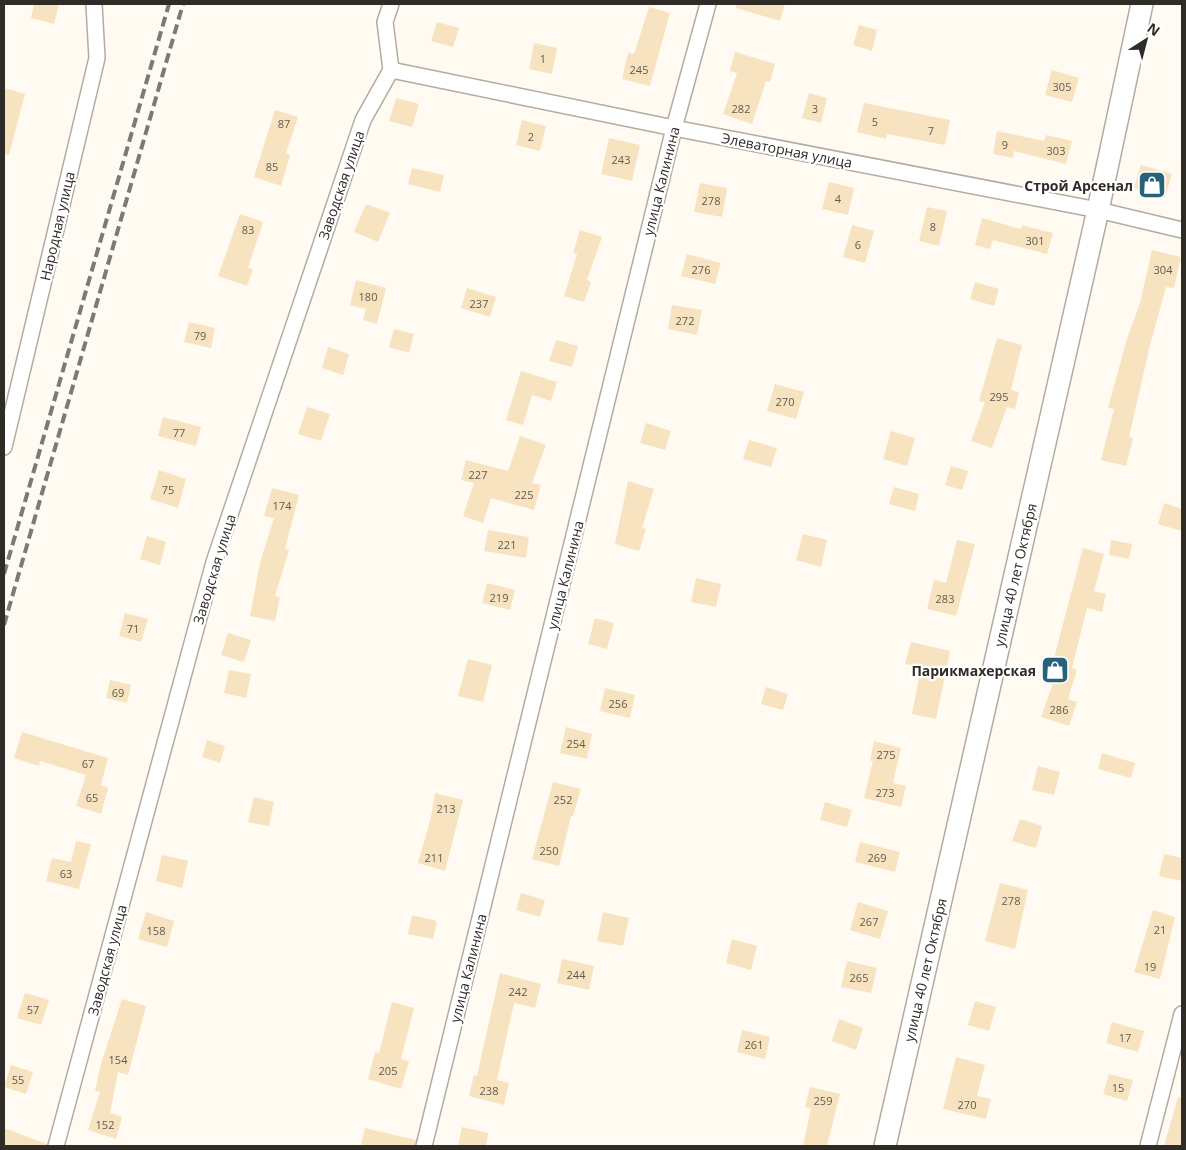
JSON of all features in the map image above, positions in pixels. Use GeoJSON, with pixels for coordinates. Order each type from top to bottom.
{"type":"FeatureCollection","features":[{"type":"Feature","properties":{"kind":"street","name":"Народная улица"},"geometry":{"type":"LineString","coordinates":[[4,447],[97,58],[94,4]]}},
{"type":"Feature","properties":{"kind":"street"},"geometry":{"type":"LineString","coordinates":[[391,70],[386,22],[392,4]]}},
{"type":"Feature","properties":{"kind":"street","name":"улица Калинина"},"geometry":{"type":"LineString","coordinates":[[424,1146],[674,128],[708,4]]}},
{"type":"Feature","properties":{"kind":"street","name":"улица 40 лет Октября"},"geometry":{"type":"LineString","coordinates":[[885,1146],[1098,210],[1142,4]]}},
{"type":"Feature","properties":{"kind":"street","name":"Элеваторная улица"},"geometry":{"type":"LineString","coordinates":[[391,70],[674,128],[1098,210],[1182,230]]}},
{"type":"Feature","properties":{"kind":"street","name":"Заводская улица"},"geometry":{"type":"LineString","coordinates":[[56,1146],[214,562],[363,120],[391,70]]}},
{"type":"Feature","properties":{"kind":"street"},"geometry":{"type":"LineString","coordinates":[[1148,1146],[1182,1014]]}},
{"type":"Feature","properties":{"kind":"building"},"geometry":{"type":"Polygon","coordinates":[[[34,4],[59,4],[54,24],[31,18],[34,4]]]}},
{"type":"Feature","properties":{"kind":"building"},"geometry":{"type":"Polygon","coordinates":[[[736,4],[785,4],[780,21],[736,8],[736,4]]]}},
{"type":"Feature","properties":{"kind":"building"},"geometry":{"type":"Polygon","coordinates":[[[649,7],[670,13],[650,86],[622,79],[628,53],[634,54],[649,7]]]}},
{"type":"Feature","properties":{"kind":"building"},"geometry":{"type":"Polygon","coordinates":[[[437,22],[459,28],[453,47],[431,41],[437,22]]]}},
{"type":"Feature","properties":{"kind":"building"},"geometry":{"type":"Polygon","coordinates":[[[859,25],[877,30],[872,51],[853,45],[859,25]]]}},
{"type":"Feature","properties":{"kind":"building"},"geometry":{"type":"Polygon","coordinates":[[[534,43],[557,48],[552,74],[529,69],[534,43]]]}},
{"type":"Feature","properties":{"kind":"building"},"geometry":{"type":"Polygon","coordinates":[[[735,52],[775,64],[770,82],[766,81],[752,124],[723,114],[737,73],[730,71],[735,52]]]}},
{"type":"Feature","properties":{"kind":"building"},"geometry":{"type":"Polygon","coordinates":[[[1052,70],[1079,78],[1072,102],[1045,95],[1052,70]]]}},
{"type":"Feature","properties":{"kind":"building"},"geometry":{"type":"Polygon","coordinates":[[[4,88],[25,94],[9,155],[4,154],[4,88]]]}},
{"type":"Feature","properties":{"kind":"building"},"geometry":{"type":"Polygon","coordinates":[[[809,93],[827,98],[821,123],[802,118],[809,93]]]}},
{"type":"Feature","properties":{"kind":"building"},"geometry":{"type":"Polygon","coordinates":[[[396,98],[419,104],[412,127],[389,121],[396,98]]]}},
{"type":"Feature","properties":{"kind":"building"},"geometry":{"type":"Polygon","coordinates":[[[864,103],[950,120],[945,145],[887,134],[886,139],[857,132],[864,103]]]}},
{"type":"Feature","properties":{"kind":"building"},"geometry":{"type":"Polygon","coordinates":[[[275,110],[298,117],[286,153],[290,155],[281,186],[254,177],[275,110]]]}},
{"type":"Feature","properties":{"kind":"building"},"geometry":{"type":"Polygon","coordinates":[[[522,120],[546,126],[540,151],[516,145],[522,120]]]}},
{"type":"Feature","properties":{"kind":"building"},"geometry":{"type":"Polygon","coordinates":[[[997,131],[1044,141],[1046,135],[1072,141],[1066,164],[1014,151],[1013,158],[993,154],[997,131]]]}},
{"type":"Feature","properties":{"kind":"building"},"geometry":{"type":"Polygon","coordinates":[[[609,138],[640,145],[632,181],[601,174],[609,138]]]}},
{"type":"Feature","properties":{"kind":"building"},"geometry":{"type":"Polygon","coordinates":[[[1141,165],[1172,174],[1165,197],[1134,188],[1141,165]]]}},
{"type":"Feature","properties":{"kind":"building"},"geometry":{"type":"Polygon","coordinates":[[[412,168],[444,175],[440,192],[408,184],[412,168]]]}},
{"type":"Feature","properties":{"kind":"building"},"geometry":{"type":"Polygon","coordinates":[[[829,182],[854,188],[848,215],[822,209],[829,182]]]}},
{"type":"Feature","properties":{"kind":"building"},"geometry":{"type":"Polygon","coordinates":[[[700,183],[727,188],[722,217],[694,212],[700,183]]]}},
{"type":"Feature","properties":{"kind":"building"},"geometry":{"type":"Polygon","coordinates":[[[366,204],[390,213],[378,242],[354,232],[366,204]]]}},
{"type":"Feature","properties":{"kind":"building"},"geometry":{"type":"Polygon","coordinates":[[[927,207],[947,211],[939,246],[919,241],[927,207]]]}},
{"type":"Feature","properties":{"kind":"building"},"geometry":{"type":"Polygon","coordinates":[[[240,214],[263,222],[248,268],[253,269],[247,286],[218,276],[240,214]]]}},
{"type":"Feature","properties":{"kind":"building"},"geometry":{"type":"Polygon","coordinates":[[[982,218],[1021,229],[1022,225],[1053,233],[1047,254],[993,240],[990,249],[975,245],[982,218]]]}},
{"type":"Feature","properties":{"kind":"building"},"geometry":{"type":"Polygon","coordinates":[[[852,225],[874,231],[865,263],[843,257],[852,225]]]}},
{"type":"Feature","properties":{"kind":"building"},"geometry":{"type":"Polygon","coordinates":[[[580,230],[602,237],[587,280],[591,282],[584,302],[564,296],[577,254],[573,253],[580,230]]]}},
{"type":"Feature","properties":{"kind":"building"},"geometry":{"type":"Polygon","coordinates":[[[1152,250],[1181,257],[1174,288],[1166,287],[1150,345],[1129,437],[1133,438],[1126,466],[1101,460],[1114,409],[1108,408],[1127,339],[1140,303],[1152,250]]]}},
{"type":"Feature","properties":{"kind":"building"},"geometry":{"type":"Polygon","coordinates":[[[687,254],[721,263],[715,284],[681,276],[687,254]]]}},
{"type":"Feature","properties":{"kind":"building"},"geometry":{"type":"Polygon","coordinates":[[[356,280],[386,288],[377,324],[363,320],[366,309],[350,305],[356,280]]]}},
{"type":"Feature","properties":{"kind":"building"},"geometry":{"type":"Polygon","coordinates":[[[975,282],[999,289],[994,306],[970,299],[975,282]]]}},
{"type":"Feature","properties":{"kind":"building"},"geometry":{"type":"Polygon","coordinates":[[[467,288],[496,297],[490,317],[461,308],[467,288]]]}},
{"type":"Feature","properties":{"kind":"building"},"geometry":{"type":"Polygon","coordinates":[[[672,305],[702,310],[697,335],[668,329],[672,305]]]}},
{"type":"Feature","properties":{"kind":"building"},"geometry":{"type":"Polygon","coordinates":[[[189,322],[215,328],[211,348],[184,342],[189,322]]]}},
{"type":"Feature","properties":{"kind":"building"},"geometry":{"type":"Polygon","coordinates":[[[394,329],[414,334],[409,353],[389,347],[394,329]]]}},
{"type":"Feature","properties":{"kind":"building"},"geometry":{"type":"Polygon","coordinates":[[[997,338],[1022,345],[1011,390],[1019,392],[1015,409],[1007,407],[992,448],[971,441],[985,402],[979,401],[997,338]]]}},
{"type":"Feature","properties":{"kind":"building"},"geometry":{"type":"Polygon","coordinates":[[[556,340],[578,346],[572,367],[549,361],[556,340]]]}},
{"type":"Feature","properties":{"kind":"building"},"geometry":{"type":"Polygon","coordinates":[[[328,347],[349,354],[343,375],[322,368],[328,347]]]}},
{"type":"Feature","properties":{"kind":"building"},"geometry":{"type":"Polygon","coordinates":[[[521,371],[557,382],[551,401],[532,395],[523,425],[506,420],[521,371]]]}},
{"type":"Feature","properties":{"kind":"building"},"geometry":{"type":"Polygon","coordinates":[[[775,384],[804,392],[796,419],[767,411],[775,384]]]}},
{"type":"Feature","properties":{"kind":"building"},"geometry":{"type":"Polygon","coordinates":[[[307,407],[330,414],[321,441],[298,434],[307,407]]]}},
{"type":"Feature","properties":{"kind":"building"},"geometry":{"type":"Polygon","coordinates":[[[163,417],[201,427],[196,446],[158,436],[163,417]]]}},
{"type":"Feature","properties":{"kind":"building"},"geometry":{"type":"Polygon","coordinates":[[[646,423],[671,431],[665,450],[640,443],[646,423]]]}},
{"type":"Feature","properties":{"kind":"building"},"geometry":{"type":"Polygon","coordinates":[[[891,431],[915,438],[907,466],[883,459],[891,431]]]}},
{"type":"Feature","properties":{"kind":"building"},"geometry":{"type":"Polygon","coordinates":[[[520,436],[546,445],[532,483],[541,485],[534,510],[491,498],[483,523],[463,516],[474,483],[461,480],[466,460],[508,471],[520,436]]]}},
{"type":"Feature","properties":{"kind":"building"},"geometry":{"type":"Polygon","coordinates":[[[749,440],[777,448],[771,467],[743,459],[749,440]]]}},
{"type":"Feature","properties":{"kind":"building"},"geometry":{"type":"Polygon","coordinates":[[[951,466],[968,471],[962,490],[945,485],[951,466]]]}},
{"type":"Feature","properties":{"kind":"building"},"geometry":{"type":"Polygon","coordinates":[[[159,470],[186,479],[178,508],[150,499],[159,470]]]}},
{"type":"Feature","properties":{"kind":"building"},"geometry":{"type":"Polygon","coordinates":[[[628,481],[654,489],[642,528],[646,529],[639,551],[615,544],[628,481]]]}},
{"type":"Feature","properties":{"kind":"building"},"geometry":{"type":"Polygon","coordinates":[[[894,487],[919,494],[915,511],[889,504],[894,487]]]}},
{"type":"Feature","properties":{"kind":"building"},"geometry":{"type":"Polygon","coordinates":[[[272,488],[299,495],[285,549],[289,550],[275,596],[280,597],[275,621],[250,616],[260,563],[274,518],[264,516],[272,488]]]}},
{"type":"Feature","properties":{"kind":"building"},"geometry":{"type":"Polygon","coordinates":[[[1164,503],[1182,509],[1182,531],[1158,524],[1164,503]]]}},
{"type":"Feature","properties":{"kind":"building"},"geometry":{"type":"Polygon","coordinates":[[[488,530],[529,537],[526,558],[484,551],[488,530]]]}},
{"type":"Feature","properties":{"kind":"building"},"geometry":{"type":"Polygon","coordinates":[[[803,534],[827,540],[821,567],[796,560],[803,534]]]}},
{"type":"Feature","properties":{"kind":"building"},"geometry":{"type":"Polygon","coordinates":[[[147,536],[166,542],[160,565],[140,559],[147,536]]]}},
{"type":"Feature","properties":{"kind":"building"},"geometry":{"type":"Polygon","coordinates":[[[957,540],[975,544],[956,616],[927,609],[934,580],[946,583],[957,540]]]}},
{"type":"Feature","properties":{"kind":"building"},"geometry":{"type":"Polygon","coordinates":[[[1111,540],[1132,544],[1129,559],[1109,555],[1111,540]]]}},
{"type":"Feature","properties":{"kind":"building"},"geometry":{"type":"Polygon","coordinates":[[[1083,548],[1104,554],[1094,591],[1106,594],[1102,612],[1087,608],[1072,668],[1077,670],[1068,699],[1077,702],[1069,726],[1041,717],[1055,678],[1047,676],[1053,662],[1083,548]]]}},
{"type":"Feature","properties":{"kind":"building"},"geometry":{"type":"Polygon","coordinates":[[[696,578],[721,584],[716,607],[691,602],[696,578]]]}},
{"type":"Feature","properties":{"kind":"building"},"geometry":{"type":"Polygon","coordinates":[[[487,583],[515,590],[510,610],[482,603],[487,583]]]}},
{"type":"Feature","properties":{"kind":"building"},"geometry":{"type":"Polygon","coordinates":[[[125,613],[148,619],[141,642],[119,636],[125,613]]]}},
{"type":"Feature","properties":{"kind":"building"},"geometry":{"type":"Polygon","coordinates":[[[595,618],[614,623],[607,649],[588,644],[595,618]]]}},
{"type":"Feature","properties":{"kind":"building"},"geometry":{"type":"Polygon","coordinates":[[[228,633],[251,640],[244,662],[221,655],[228,633]]]}},
{"type":"Feature","properties":{"kind":"building"},"geometry":{"type":"Polygon","coordinates":[[[911,642],[950,651],[936,719],[912,714],[921,667],[905,664],[911,642]]]}},
{"type":"Feature","properties":{"kind":"building"},"geometry":{"type":"Polygon","coordinates":[[[468,659],[492,665],[483,702],[458,696],[468,659]]]}},
{"type":"Feature","properties":{"kind":"building"},"geometry":{"type":"Polygon","coordinates":[[[229,670],[251,674],[246,698],[224,693],[229,670]]]}},
{"type":"Feature","properties":{"kind":"building"},"geometry":{"type":"Polygon","coordinates":[[[110,680],[131,685],[127,703],[106,698],[110,680]]]}},
{"type":"Feature","properties":{"kind":"building"},"geometry":{"type":"Polygon","coordinates":[[[766,687],[788,694],[783,710],[761,704],[766,687]]]}},
{"type":"Feature","properties":{"kind":"building"},"geometry":{"type":"Polygon","coordinates":[[[605,688],[635,695],[630,718],[600,711],[605,688]]]}},
{"type":"Feature","properties":{"kind":"building"},"geometry":{"type":"Polygon","coordinates":[[[566,727],[592,734],[587,759],[560,753],[566,727]]]}},
{"type":"Feature","properties":{"kind":"building"},"geometry":{"type":"Polygon","coordinates":[[[22,732],[108,758],[101,785],[108,788],[101,814],[76,806],[86,775],[40,761],[39,766],[14,758],[22,732]]]}},
{"type":"Feature","properties":{"kind":"building"},"geometry":{"type":"Polygon","coordinates":[[[207,740],[225,746],[220,763],[202,757],[207,740]]]}},
{"type":"Feature","properties":{"kind":"building"},"geometry":{"type":"Polygon","coordinates":[[[874,741],[901,748],[893,783],[906,786],[901,807],[864,798],[873,761],[870,761],[874,741]]]}},
{"type":"Feature","properties":{"kind":"building"},"geometry":{"type":"Polygon","coordinates":[[[1102,753],[1135,763],[1131,778],[1098,769],[1102,753]]]}},
{"type":"Feature","properties":{"kind":"building"},"geometry":{"type":"Polygon","coordinates":[[[1038,766],[1060,772],[1054,795],[1032,790],[1038,766]]]}},
{"type":"Feature","properties":{"kind":"building"},"geometry":{"type":"Polygon","coordinates":[[[553,782],[581,789],[573,816],[571,816],[559,866],[532,859],[553,782]]]}},
{"type":"Feature","properties":{"kind":"building"},"geometry":{"type":"Polygon","coordinates":[[[435,793],[463,800],[445,871],[418,863],[431,817],[435,793]]]}},
{"type":"Feature","properties":{"kind":"building"},"geometry":{"type":"Polygon","coordinates":[[[254,797],[274,802],[269,826],[248,822],[254,797]]]}},
{"type":"Feature","properties":{"kind":"building"},"geometry":{"type":"Polygon","coordinates":[[[825,802],[852,810],[847,827],[820,820],[825,802]]]}},
{"type":"Feature","properties":{"kind":"building"},"geometry":{"type":"Polygon","coordinates":[[[1020,819],[1042,826],[1036,848],[1012,841],[1020,819]]]}},
{"type":"Feature","properties":{"kind":"building"},"geometry":{"type":"Polygon","coordinates":[[[76,841],[91,844],[79,889],[46,881],[52,858],[71,862],[76,841]]]}},
{"type":"Feature","properties":{"kind":"building"},"geometry":{"type":"Polygon","coordinates":[[[860,842],[900,852],[895,872],[855,862],[860,842]]]}},
{"type":"Feature","properties":{"kind":"building"},"geometry":{"type":"Polygon","coordinates":[[[1164,854],[1182,858],[1182,881],[1159,876],[1164,854]]]}},
{"type":"Feature","properties":{"kind":"building"},"geometry":{"type":"Polygon","coordinates":[[[162,855],[188,861],[182,888],[156,881],[162,855]]]}},
{"type":"Feature","properties":{"kind":"building"},"geometry":{"type":"Polygon","coordinates":[[[1000,883],[1028,890],[1015,949],[985,941],[1000,883]]]}},
{"type":"Feature","properties":{"kind":"building"},"geometry":{"type":"Polygon","coordinates":[[[521,893],[545,900],[540,917],[516,910],[521,893]]]}},
{"type":"Feature","properties":{"kind":"building"},"geometry":{"type":"Polygon","coordinates":[[[858,902],[888,911],[880,939],[850,930],[858,902]]]}},
{"type":"Feature","properties":{"kind":"building"},"geometry":{"type":"Polygon","coordinates":[[[1153,910],[1175,917],[1160,979],[1134,972],[1153,910]]]}},
{"type":"Feature","properties":{"kind":"building"},"geometry":{"type":"Polygon","coordinates":[[[146,912],[174,921],[167,947],[138,939],[146,912]]]}},
{"type":"Feature","properties":{"kind":"building"},"geometry":{"type":"Polygon","coordinates":[[[603,912],[629,918],[623,946],[597,941],[603,912]]]}},
{"type":"Feature","properties":{"kind":"building"},"geometry":{"type":"Polygon","coordinates":[[[412,915],[437,921],[433,939],[408,934],[412,915]]]}},
{"type":"Feature","properties":{"kind":"building"},"geometry":{"type":"Polygon","coordinates":[[[732,939],[757,946],[751,970],[726,963],[732,939]]]}},
{"type":"Feature","properties":{"kind":"building"},"geometry":{"type":"Polygon","coordinates":[[[562,959],[594,966],[589,990],[557,983],[562,959]]]}},
{"type":"Feature","properties":{"kind":"building"},"geometry":{"type":"Polygon","coordinates":[[[847,961],[877,968],[871,993],[841,987],[847,961]]]}},
{"type":"Feature","properties":{"kind":"building"},"geometry":{"type":"Polygon","coordinates":[[[500,973],[541,984],[535,1008],[514,1003],[497,1080],[509,1083],[504,1105],[469,1096],[474,1075],[477,1076],[500,973]]]}},
{"type":"Feature","properties":{"kind":"building"},"geometry":{"type":"Polygon","coordinates":[[[25,993],[49,1000],[41,1025],[17,1018],[25,993]]]}},
{"type":"Feature","properties":{"kind":"building"},"geometry":{"type":"Polygon","coordinates":[[[122,999],[146,1006],[128,1075],[118,1072],[110,1113],[122,1117],[116,1139],[88,1130],[100,1092],[95,1091],[100,1067],[122,999]]]}},
{"type":"Feature","properties":{"kind":"building"},"geometry":{"type":"Polygon","coordinates":[[[975,1001],[996,1007],[989,1031],[968,1025],[975,1001]]]}},
{"type":"Feature","properties":{"kind":"building"},"geometry":{"type":"Polygon","coordinates":[[[392,1002],[414,1008],[401,1059],[409,1061],[401,1089],[368,1079],[375,1052],[379,1053],[392,1002]]]}},
{"type":"Feature","properties":{"kind":"building"},"geometry":{"type":"Polygon","coordinates":[[[839,1019],[863,1028],[856,1050],[832,1041],[839,1019]]]}},
{"type":"Feature","properties":{"kind":"building"},"geometry":{"type":"Polygon","coordinates":[[[1112,1022],[1144,1031],[1138,1052],[1106,1043],[1112,1022]]]}},
{"type":"Feature","properties":{"kind":"building"},"geometry":{"type":"Polygon","coordinates":[[[742,1030],[770,1037],[765,1059],[737,1052],[742,1030]]]}},
{"type":"Feature","properties":{"kind":"building"},"geometry":{"type":"Polygon","coordinates":[[[956,1057],[985,1065],[977,1096],[991,1099],[986,1119],[943,1109],[956,1057]]]}},
{"type":"Feature","properties":{"kind":"building"},"geometry":{"type":"Polygon","coordinates":[[[11,1065],[33,1072],[26,1094],[4,1087],[11,1065]]]}},
{"type":"Feature","properties":{"kind":"building"},"geometry":{"type":"Polygon","coordinates":[[[1109,1074],[1133,1080],[1127,1101],[1103,1094],[1109,1074]]]}},
{"type":"Feature","properties":{"kind":"building"},"geometry":{"type":"Polygon","coordinates":[[[810,1087],[840,1094],[827,1146],[803,1146],[811,1108],[805,1107],[810,1087]]]}},
{"type":"Feature","properties":{"kind":"building"},"geometry":{"type":"Polygon","coordinates":[[[1178,1097],[1182,1098],[1182,1146],[1164,1146],[1178,1097]]]}},
{"type":"Feature","properties":{"kind":"building"},"geometry":{"type":"Polygon","coordinates":[[[462,1127],[488,1133],[486,1146],[458,1146],[462,1127]]]}},
{"type":"Feature","properties":{"kind":"building"},"geometry":{"type":"Polygon","coordinates":[[[4,1128],[47,1144],[47,1146],[4,1146],[4,1128]]]}},
{"type":"Feature","properties":{"kind":"building"},"geometry":{"type":"Polygon","coordinates":[[[365,1128],[416,1140],[415,1146],[361,1146],[365,1128]]]}},
{"type":"Feature","properties":{"kind":"railway"},"geometry":{"type":"LineString","coordinates":[[4,574],[169,4]]}},
{"type":"Feature","properties":{"kind":"railway"},"geometry":{"type":"LineString","coordinates":[[4,625],[183,4]]}},
{"type":"Feature","properties":{"kind":"place","name":"Строй Арсенал"},"geometry":{"type":"Point","coordinates":[1152,185]}},
{"type":"Feature","properties":{"kind":"place","name":"Парикмахерская"},"geometry":{"type":"Point","coordinates":[1055,670]}}]}
